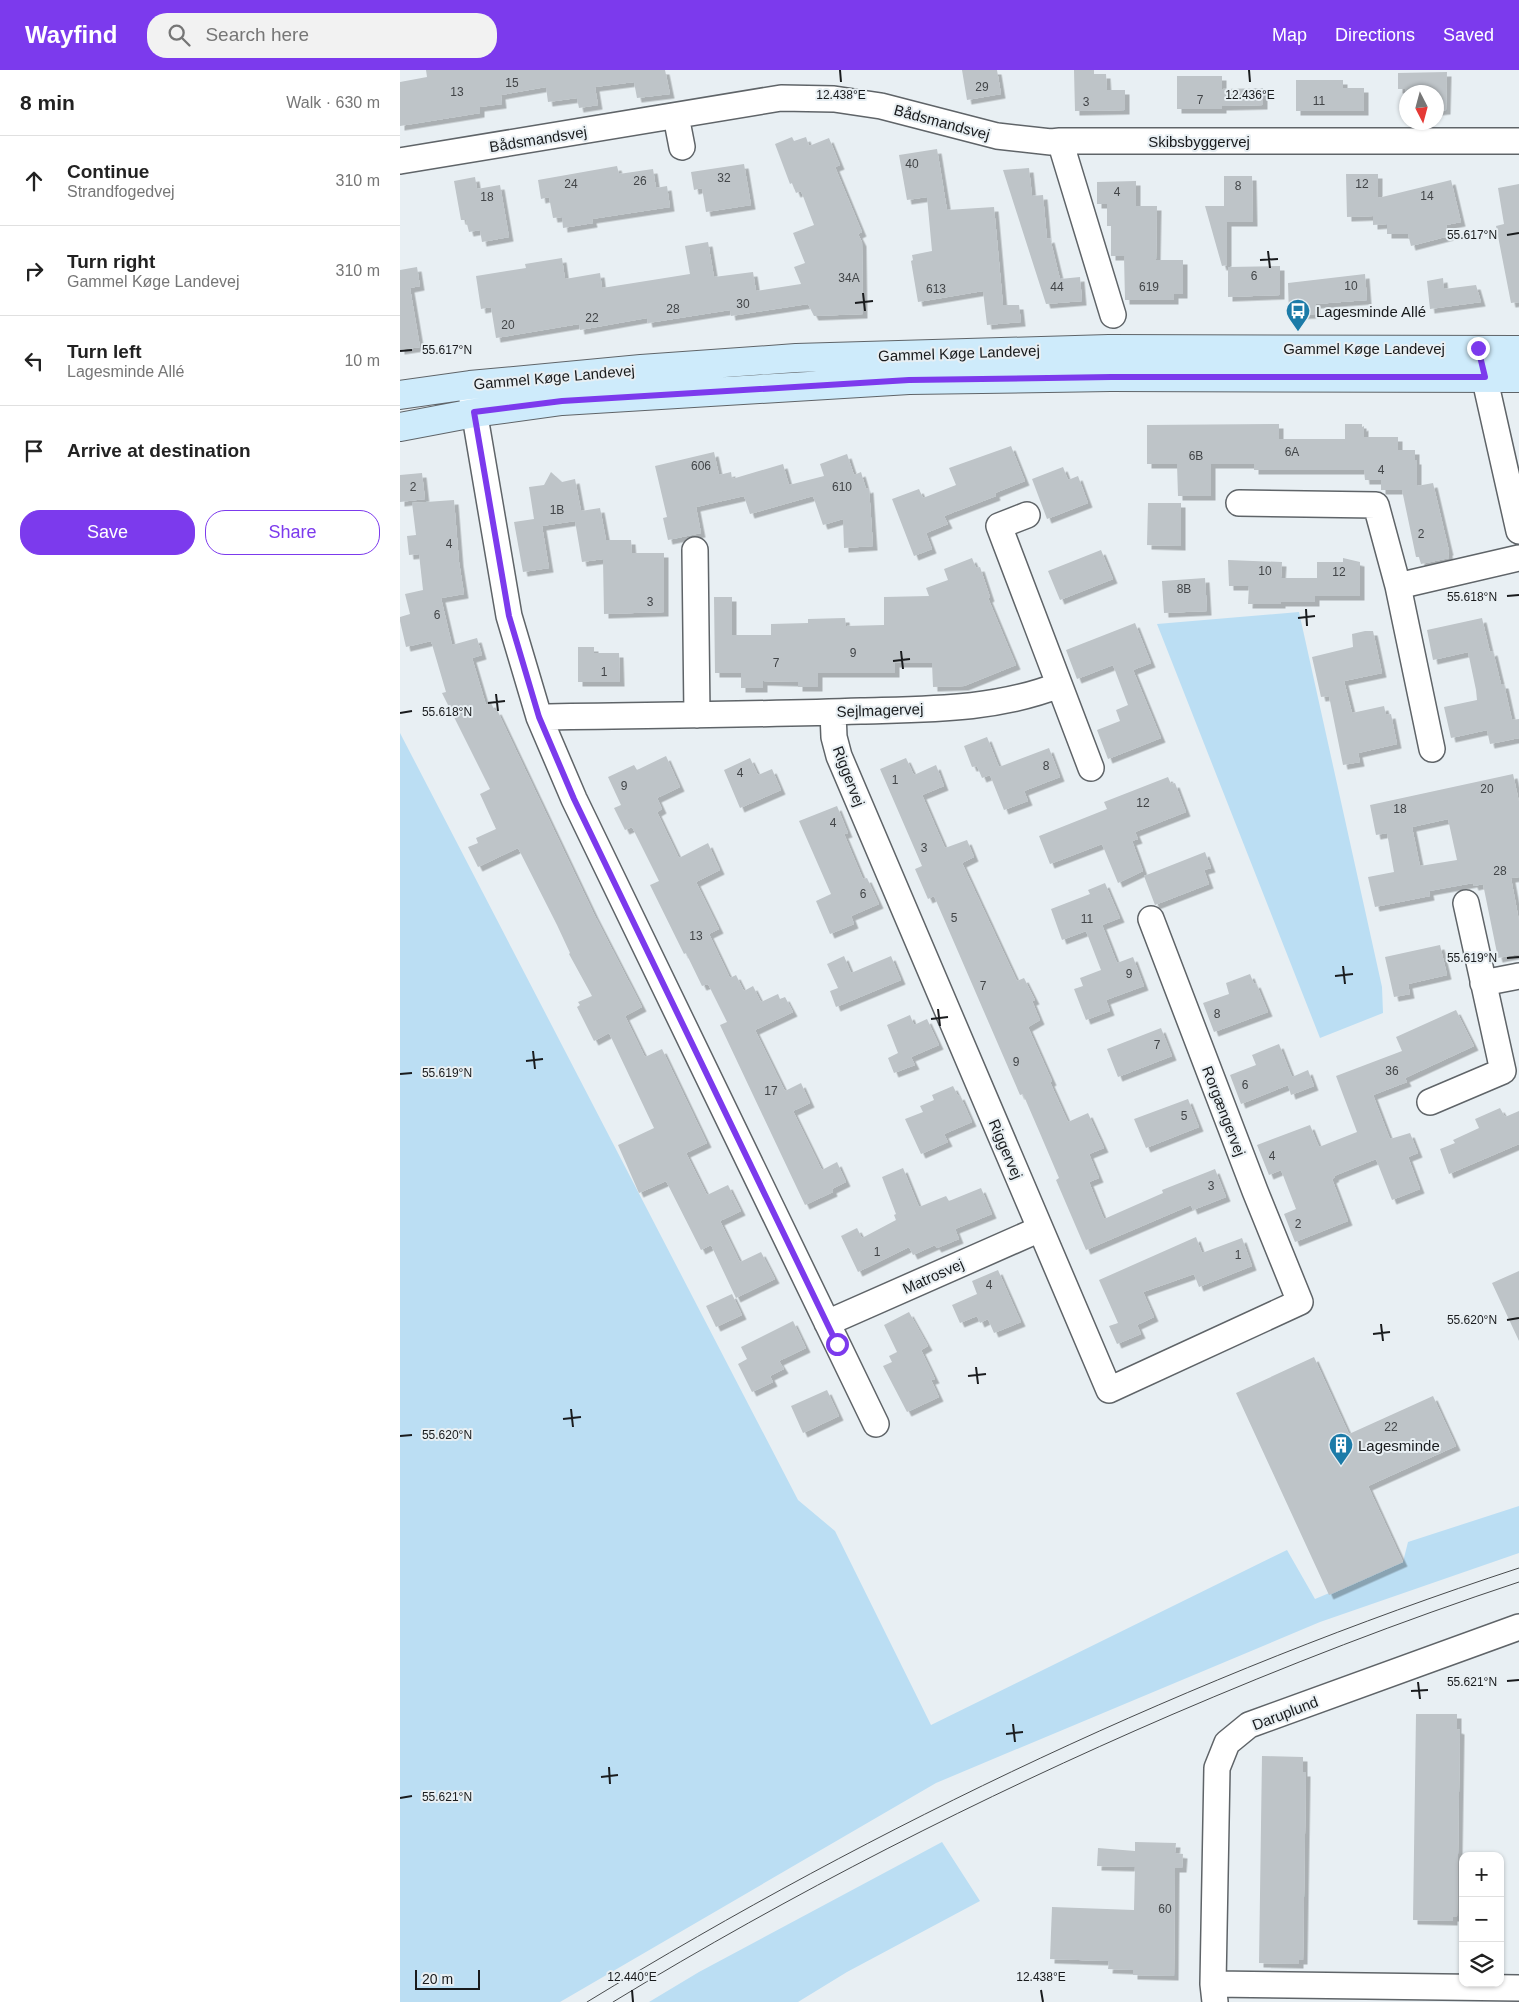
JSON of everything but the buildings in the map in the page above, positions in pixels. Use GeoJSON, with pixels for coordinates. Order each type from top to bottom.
{"type":"FeatureCollection","features":[{"type":"Feature","properties":{"kind":"main road","name":"Gammel Køge Landevej"},"geometry":{"type":"LineString","coordinates":[[400,395],[470,385],[641,369],[796,358],[1109,349],[1478,348],[1519,350]]}},
{"type":"Feature","properties":{"kind":"main road","name":"Gammel Køge Landevej"},"geometry":{"type":"LineString","coordinates":[[400,427],[474,412],[562,401],[909,380],[1111,377],[1519,378]]}},
{"type":"Feature","properties":{"kind":"street","name":"Bådsmandsvej"},"geometry":{"type":"LineString","coordinates":[[400,161],[781,98],[834,99],[881,106],[997,136],[1051,142],[1060,141]]}},
{"type":"Feature","properties":{"kind":"street"},"geometry":{"type":"LineString","coordinates":[[676,116],[682,147]]}},
{"type":"Feature","properties":{"kind":"street"},"geometry":{"type":"LineString","coordinates":[[1060,141],[1113,315]]}},
{"type":"Feature","properties":{"kind":"street","name":"Skibsbyggervej"},"geometry":{"type":"LineString","coordinates":[[1060,141],[1519,141]]}},
{"type":"Feature","properties":{"kind":"street"},"geometry":{"type":"LineString","coordinates":[[1478,348],[1519,532]]}},
{"type":"Feature","properties":{"kind":"street"},"geometry":{"type":"LineString","coordinates":[[470,385],[509,616],[539,717],[574,799],[876,1424]]}},
{"type":"Feature","properties":{"kind":"street"},"geometry":{"type":"LineString","coordinates":[[1239,502],[1376,505],[1398,586],[1432,749]]}},
{"type":"Feature","properties":{"kind":"street"},"geometry":{"type":"LineString","coordinates":[[1027,515],[999,526],[1091,768]]}},
{"type":"Feature","properties":{"kind":"street"},"geometry":{"type":"LineString","coordinates":[[695,550],[697,715]]}},
{"type":"Feature","properties":{"kind":"street"},"geometry":{"type":"LineString","coordinates":[[1398,586],[1519,558]]}},
{"type":"Feature","properties":{"kind":"street","name":"Sejlmagervej"},"geometry":{"type":"LineString","coordinates":[[539,717],[833,712],[965,707],[1040,692],[1059,684]]}},
{"type":"Feature","properties":{"kind":"street","name":"Riggervej"},"geometry":{"type":"LineString","coordinates":[[833,712],[834,737],[839,756],[1109,1390],[1300,1302]]}},
{"type":"Feature","properties":{"kind":"street"},"geometry":{"type":"LineString","coordinates":[[1430,1102],[1503,1071],[1466,903]]}},
{"type":"Feature","properties":{"kind":"street","name":"Rorgængervej"},"geometry":{"type":"LineString","coordinates":[[1150,919],[1300,1302]]}},
{"type":"Feature","properties":{"kind":"street"},"geometry":{"type":"LineString","coordinates":[[1483,983],[1519,976]]}},
{"type":"Feature","properties":{"kind":"street","name":"Matrosvej"},"geometry":{"type":"LineString","coordinates":[[827,1323],[1040,1229]]}},
{"type":"Feature","properties":{"kind":"street","name":"Daruplund"},"geometry":{"type":"LineString","coordinates":[[1519,1627],[1249,1725],[1227,1743],[1218,1768],[1214,1993],[1519,1988]]}},
{"type":"Feature","properties":{"kind":"shaded area"},"geometry":{"type":"Polygon","coordinates":[[[1299,612],[1382,987],[1383,1013],[1320,1038],[1157,624],[1299,612]]]}},
{"type":"Feature","properties":{"kind":"shaded area"},"geometry":{"type":"Polygon","coordinates":[[[400,733],[798,1500],[835,1531],[931,1725],[1287,1550],[1315,1599],[1403,1562],[1408,1542],[1519,1506],[1519,1553],[1320,1622],[936,1783],[560,2002],[400,2002],[400,733]]]}},
{"type":"Feature","properties":{"kind":"shaded area"},"geometry":{"type":"Polygon","coordinates":[[[942,1842],[980,1901],[847,1972],[798,2002],[649,2002],[699,1972],[942,1842]]]}},
{"type":"Feature","properties":{"kind":"tram line"},"geometry":{"type":"LineString","coordinates":[[587,2002],[698,1936],[810,1874],[925,1814],[1041,1758],[1158,1705],[1277,1656],[1397,1610],[1519,1568]]}},
{"type":"Feature","properties":{"kind":"tram line"},"geometry":{"type":"LineString","coordinates":[[613,2002],[680,1962],[818,1885],[957,1814],[1099,1747],[1257,1679],[1387,1628],[1519,1582]]}},
{"type":"Feature","properties":{"kind":"place","name":"Lagesminde Allé"},"geometry":{"type":"Point","coordinates":[1298,332]}},
{"type":"Feature","properties":{"kind":"place","name":"Lagesminde"},"geometry":{"type":"Point","coordinates":[1341,1466]}},
{"type":"Feature","properties":{"kind":"route"},"geometry":{"type":"LineString","coordinates":[[837,1344],[574,799],[539,717],[509,616],[474,412],[562,401],[909,380],[1111,377],[1485,377],[1478,348]]}}]}
